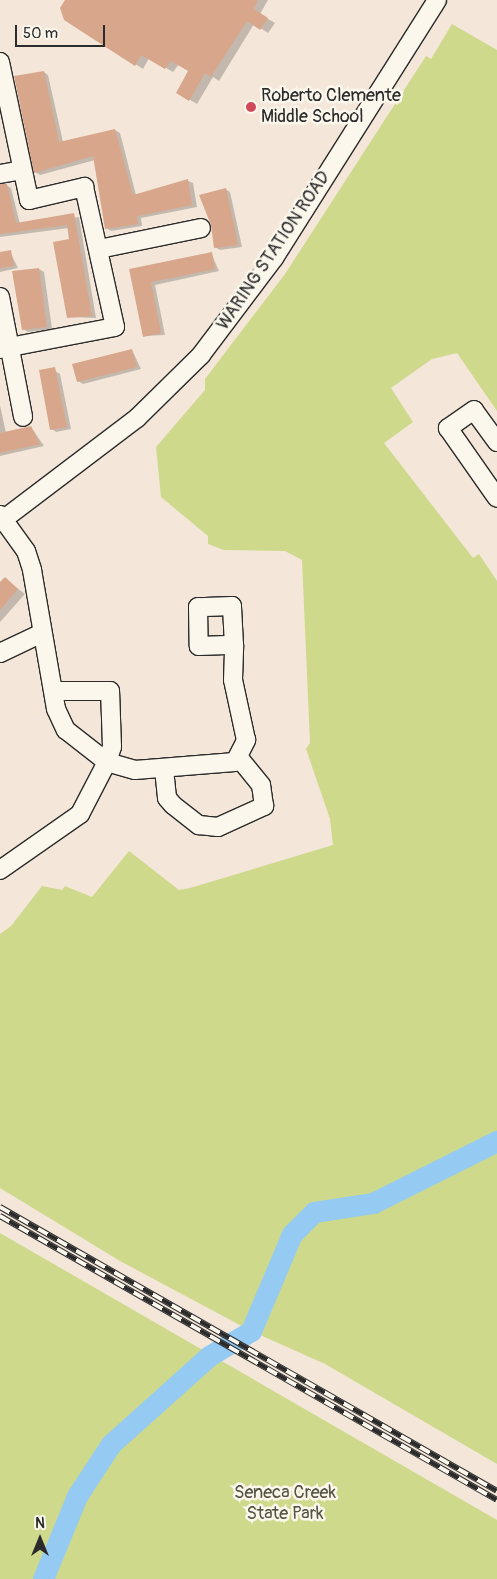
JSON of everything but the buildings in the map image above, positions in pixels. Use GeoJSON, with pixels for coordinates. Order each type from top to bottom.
{"type":"FeatureCollection","features":[{"type":"Feature","properties":{"kind":"street","name":"WARING STATION ROAD"},"geometry":{"type":"LineString","coordinates":[[1,519],[137,418],[201,355],[274,258],[437,0]]}},
{"type":"Feature","properties":{"kind":"street"},"geometry":{"type":"LineString","coordinates":[[0,62],[28,200],[84,187],[115,327],[5,349]]}},
{"type":"Feature","properties":{"kind":"street"},"geometry":{"type":"LineString","coordinates":[[0,174],[22,170]]}},
{"type":"Feature","properties":{"kind":"street"},"geometry":{"type":"LineString","coordinates":[[99,249],[201,228]]}},
{"type":"Feature","properties":{"kind":"street"},"geometry":{"type":"LineString","coordinates":[[0,297],[5,349],[23,417]]}},
{"type":"Feature","properties":{"kind":"street"},"geometry":{"type":"LineString","coordinates":[[497,442],[474,410],[448,428],[497,498]]}},
{"type":"Feature","properties":{"kind":"street"},"geometry":{"type":"LineString","coordinates":[[1,519],[26,550],[37,592],[40,634],[54,692],[66,730],[107,762],[135,770],[214,766],[239,758]]}},
{"type":"Feature","properties":{"kind":"street"},"geometry":{"type":"LineString","coordinates":[[0,653],[40,634]]}},
{"type":"Feature","properties":{"kind":"street"},"geometry":{"type":"LineString","coordinates":[[234,645],[233,680],[246,740],[239,758]]}},
{"type":"Feature","properties":{"kind":"street"},"geometry":{"type":"LineString","coordinates":[[0,870],[80,814],[107,762],[112,747],[110,691],[54,692]]}},
{"type":"Feature","properties":{"kind":"street"},"geometry":{"type":"LineString","coordinates":[[164,769],[167,798],[172,805],[199,825],[218,827],[264,806],[261,785],[239,758]]}},
{"type":"Feature","properties":{"kind":"green space"},"geometry":{"type":"Polygon","coordinates":[[[452,24],[497,50],[497,411],[457,353],[432,359],[391,388],[413,422],[384,443],[473,558],[479,554],[497,581],[497,1464],[325,1364],[251,1331],[120,1261],[0,1188],[0,934],[11,926],[42,886],[62,890],[65,886],[92,897],[129,851],[179,890],[333,845],[330,819],[306,749],[310,743],[302,560],[285,551],[224,550],[208,544],[208,536],[161,497],[156,447],[205,390],[205,379],[285,274],[426,56],[431,59],[452,24]]]}},
{"type":"Feature","properties":{"kind":"green space","name":"Seneca Creek State Park"},"geometry":{"type":"Polygon","coordinates":[[[0,1233],[497,1520],[497,1579],[0,1579],[0,1233]]]}},
{"type":"Feature","properties":{"kind":"waterway"},"geometry":{"type":"LineString","coordinates":[[43,1579],[77,1496],[111,1444],[209,1356],[251,1331],[292,1234],[314,1212],[373,1203],[497,1141]]}},
{"type":"Feature","properties":{"kind":"railway"},"geometry":{"type":"LineString","coordinates":[[0,1207],[497,1491]]}},
{"type":"Feature","properties":{"kind":"railway"},"geometry":{"type":"LineString","coordinates":[[0,1216],[497,1500]]}},
{"type":"Feature","properties":{"kind":"place","name":"Roberto Clemente Middle School"},"geometry":{"type":"Point","coordinates":[251,107]}}]}
